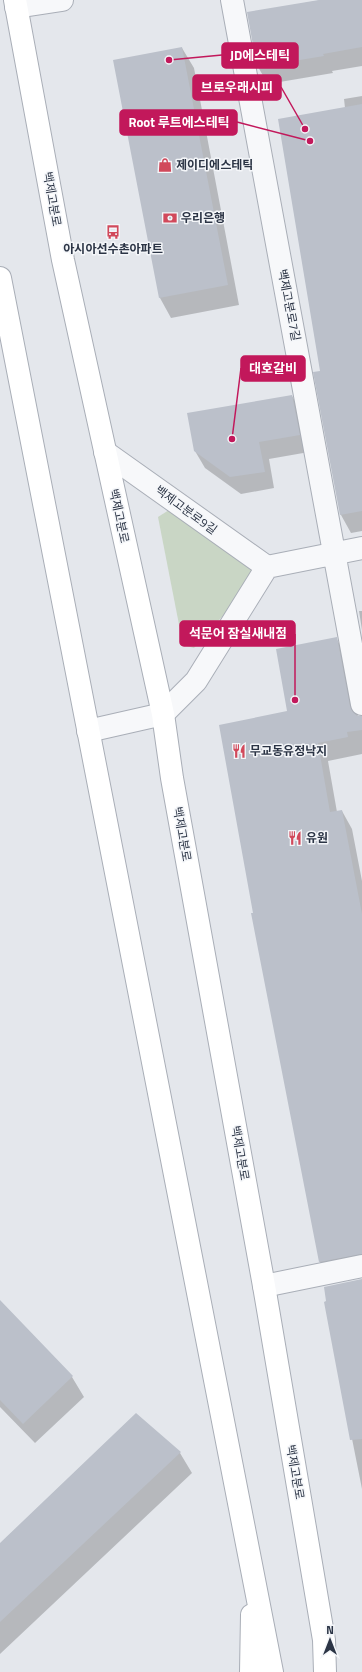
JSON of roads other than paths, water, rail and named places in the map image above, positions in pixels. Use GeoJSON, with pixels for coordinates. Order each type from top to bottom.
{"type":"FeatureCollection","features":[{"type":"Feature","properties":{"kind":"main road","name":"백제고분로"},"geometry":{"type":"LineString","coordinates":[[15,4],[63,260],[163,714],[172,778],[264,1286],[324,1640],[325,1672]]}},
{"type":"Feature","properties":{"kind":"main road"},"geometry":{"type":"LineString","coordinates":[[0,278],[272,1672]]}},
{"type":"Feature","properties":{"kind":"main road"},"geometry":{"type":"LineString","coordinates":[[251,1672],[253,1572]]}},
{"type":"Feature","properties":{"kind":"main road"},"geometry":{"type":"LineString","coordinates":[[324,1640],[340,1672]]}},
{"type":"Feature","properties":{"kind":"street"},"geometry":{"type":"LineString","coordinates":[[15,4],[62,0]]}},
{"type":"Feature","properties":{"kind":"street","name":"백제고분로7길"},"geometry":{"type":"LineString","coordinates":[[232,0],[362,704]]}},
{"type":"Feature","properties":{"kind":"street","name":"백제고분로9길"},"geometry":{"type":"LineString","coordinates":[[105,452],[267,567]]}},
{"type":"Feature","properties":{"kind":"street"},"geometry":{"type":"LineString","coordinates":[[88,732],[163,714],[196,681],[267,567],[362,548]]}},
{"type":"Feature","properties":{"kind":"street"},"geometry":{"type":"LineString","coordinates":[[264,1286],[362,1266]]}},
{"type":"Feature","properties":{"kind":"place","name":"JD에스테틱"},"geometry":{"type":"Point","coordinates":[169,60]}},
{"type":"Feature","properties":{"kind":"place","name":"브로우래시피"},"geometry":{"type":"Point","coordinates":[305,129]}},
{"type":"Feature","properties":{"kind":"place","name":"Root 루트에스테틱"},"geometry":{"type":"Point","coordinates":[310,141]}},
{"type":"Feature","properties":{"kind":"place","name":"제이디에스테틱"},"geometry":{"type":"Point","coordinates":[165,165]}},
{"type":"Feature","properties":{"kind":"place","name":"우리은행"},"geometry":{"type":"Point","coordinates":[170,218]}},
{"type":"Feature","properties":{"kind":"place","name":"아시아선수촌아파트"},"geometry":{"type":"Point","coordinates":[113,232]}},
{"type":"Feature","properties":{"kind":"place","name":"대호갈비"},"geometry":{"type":"Point","coordinates":[232,439]}},
{"type":"Feature","properties":{"kind":"place","name":"석문어 잠실새내점"},"geometry":{"type":"Point","coordinates":[295,700]}},
{"type":"Feature","properties":{"kind":"place","name":"무교동유정낙지"},"geometry":{"type":"Point","coordinates":[239,751]}},
{"type":"Feature","properties":{"kind":"place","name":"유원"},"geometry":{"type":"Point","coordinates":[295,838]}}]}
